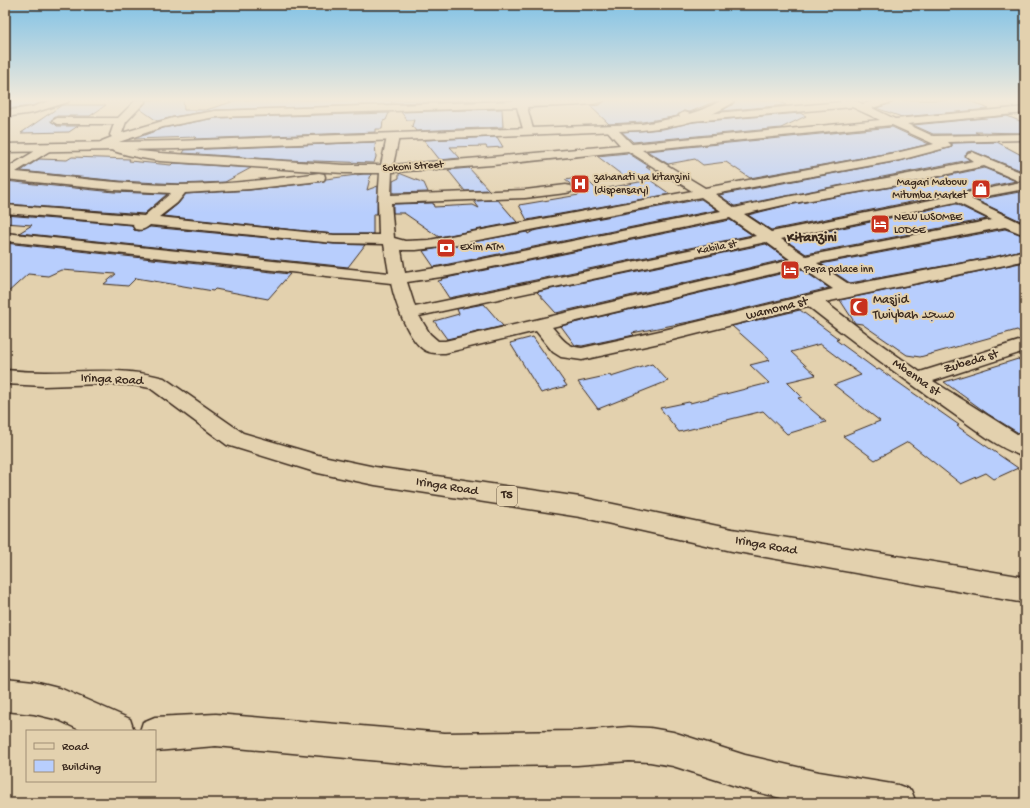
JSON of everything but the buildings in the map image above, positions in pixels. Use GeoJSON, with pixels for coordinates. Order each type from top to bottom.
{"type":"FeatureCollection","features":[{"type":"Feature","properties":{"kind":"highway"},"geometry":{"type":"LineString","coordinates":[[5,145],[233,141],[266,138]]}},
{"type":"Feature","properties":{"kind":"highway"},"geometry":{"type":"LineString","coordinates":[[5,148],[48,148],[111,143]]}},
{"type":"Feature","properties":{"kind":"highway","name":"Iringa Road"},"geometry":{"type":"LineString","coordinates":[[5,377],[44,379],[102,377],[134,378],[158,383],[235,439],[318,464],[375,476],[580,507],[732,540],[1025,590]]}},
{"type":"Feature","properties":{"kind":"street"},"geometry":{"type":"LineString","coordinates":[[111,143],[114,138]]}},
{"type":"Feature","properties":{"kind":"street"},"geometry":{"type":"LineString","coordinates":[[111,143],[125,138]]}},
{"type":"Feature","properties":{"kind":"street"},"geometry":{"type":"LineString","coordinates":[[392,138],[385,170],[384,186],[389,242],[398,279],[410,313],[419,334],[425,341],[433,346],[445,346],[805,261],[1007,222]]}},
{"type":"Feature","properties":{"kind":"street"},"geometry":{"type":"LineString","coordinates":[[620,138],[629,148],[702,192],[847,290]]}},
{"type":"Feature","properties":{"kind":"street","name":"Sokoni Street"},"geometry":{"type":"LineString","coordinates":[[111,143],[138,154],[160,157],[385,170],[733,138]]}},
{"type":"Feature","properties":{"kind":"street"},"geometry":{"type":"LineString","coordinates":[[929,138],[1025,179]]}},
{"type":"Feature","properties":{"kind":"street"},"geometry":{"type":"LineString","coordinates":[[932,139],[992,138]]}},
{"type":"Feature","properties":{"kind":"street"},"geometry":{"type":"LineString","coordinates":[[5,175],[48,148]]}},
{"type":"Feature","properties":{"kind":"street"},"geometry":{"type":"LineString","coordinates":[[5,209],[334,239],[389,242],[402,246],[437,242],[900,156],[955,149]]}},
{"type":"Feature","properties":{"kind":"street"},"geometry":{"type":"LineString","coordinates":[[5,237],[398,279],[456,270],[788,200],[898,181],[985,162]]}},
{"type":"Feature","properties":{"kind":"street"},"geometry":{"type":"LineString","coordinates":[[5,175],[140,187],[181,189],[299,179],[367,170]]}},
{"type":"Feature","properties":{"kind":"street","name":"Kabila st"},"geometry":{"type":"LineString","coordinates":[[410,313],[572,280],[768,237],[1025,185]]}},
{"type":"Feature","properties":{"kind":"street"},"geometry":{"type":"LineString","coordinates":[[113,248],[172,200],[181,189]]}},
{"type":"Feature","properties":{"kind":"street"},"geometry":{"type":"LineString","coordinates":[[385,199],[506,195],[566,189]]}},
{"type":"Feature","properties":{"kind":"street"},"geometry":{"type":"LineString","coordinates":[[958,198],[1025,231]]}},
{"type":"Feature","properties":{"kind":"street","name":"wamoma st"},"geometry":{"type":"LineString","coordinates":[[540,324],[560,348],[568,353],[582,354],[664,336],[847,290],[999,262],[1025,255]]}},
{"type":"Feature","properties":{"kind":"street","name":"Mbenna st"},"geometry":{"type":"LineString","coordinates":[[812,300],[865,342],[917,379],[1010,441],[1025,449]]}},
{"type":"Feature","properties":{"kind":"street","name":"Zubeda st"},"geometry":{"type":"LineString","coordinates":[[917,379],[1025,346]]}},
{"type":"Feature","properties":{"kind":"street"},"geometry":{"type":"LineString","coordinates":[[5,695],[34,698],[62,705],[116,730]]}},
{"type":"Feature","properties":{"kind":"street"},"geometry":{"type":"LineString","coordinates":[[156,734],[216,730],[335,739],[445,750],[577,748],[629,744],[650,745],[673,749],[745,772],[819,790],[898,803]]}},
{"type":"Feature","properties":{"kind":"place","name":"zahanati ya kitanzini (dispensary)"},"geometry":{"type":"Point","coordinates":[580,184]}},
{"type":"Feature","properties":{"kind":"place","name":"Magari Mabovu Mitumba Market"},"geometry":{"type":"Point","coordinates":[981,189]}},
{"type":"Feature","properties":{"kind":"place","name":"NEW LUSOMBE LODGE"},"geometry":{"type":"Point","coordinates":[880,224]}},
{"type":"Feature","properties":{"kind":"place","name":"Exim ATM"},"geometry":{"type":"Point","coordinates":[446,248]}},
{"type":"Feature","properties":{"kind":"place","name":"Pera palace inn"},"geometry":{"type":"Point","coordinates":[790,270]}},
{"type":"Feature","properties":{"kind":"place","name":"Masjid Twiybah مسجد"},"geometry":{"type":"Point","coordinates":[859,307]}},
{"type":"Feature","properties":{"kind":"district","name":"Kitanzini"},"geometry":{"type":"Point","coordinates":[812,238]}}]}
